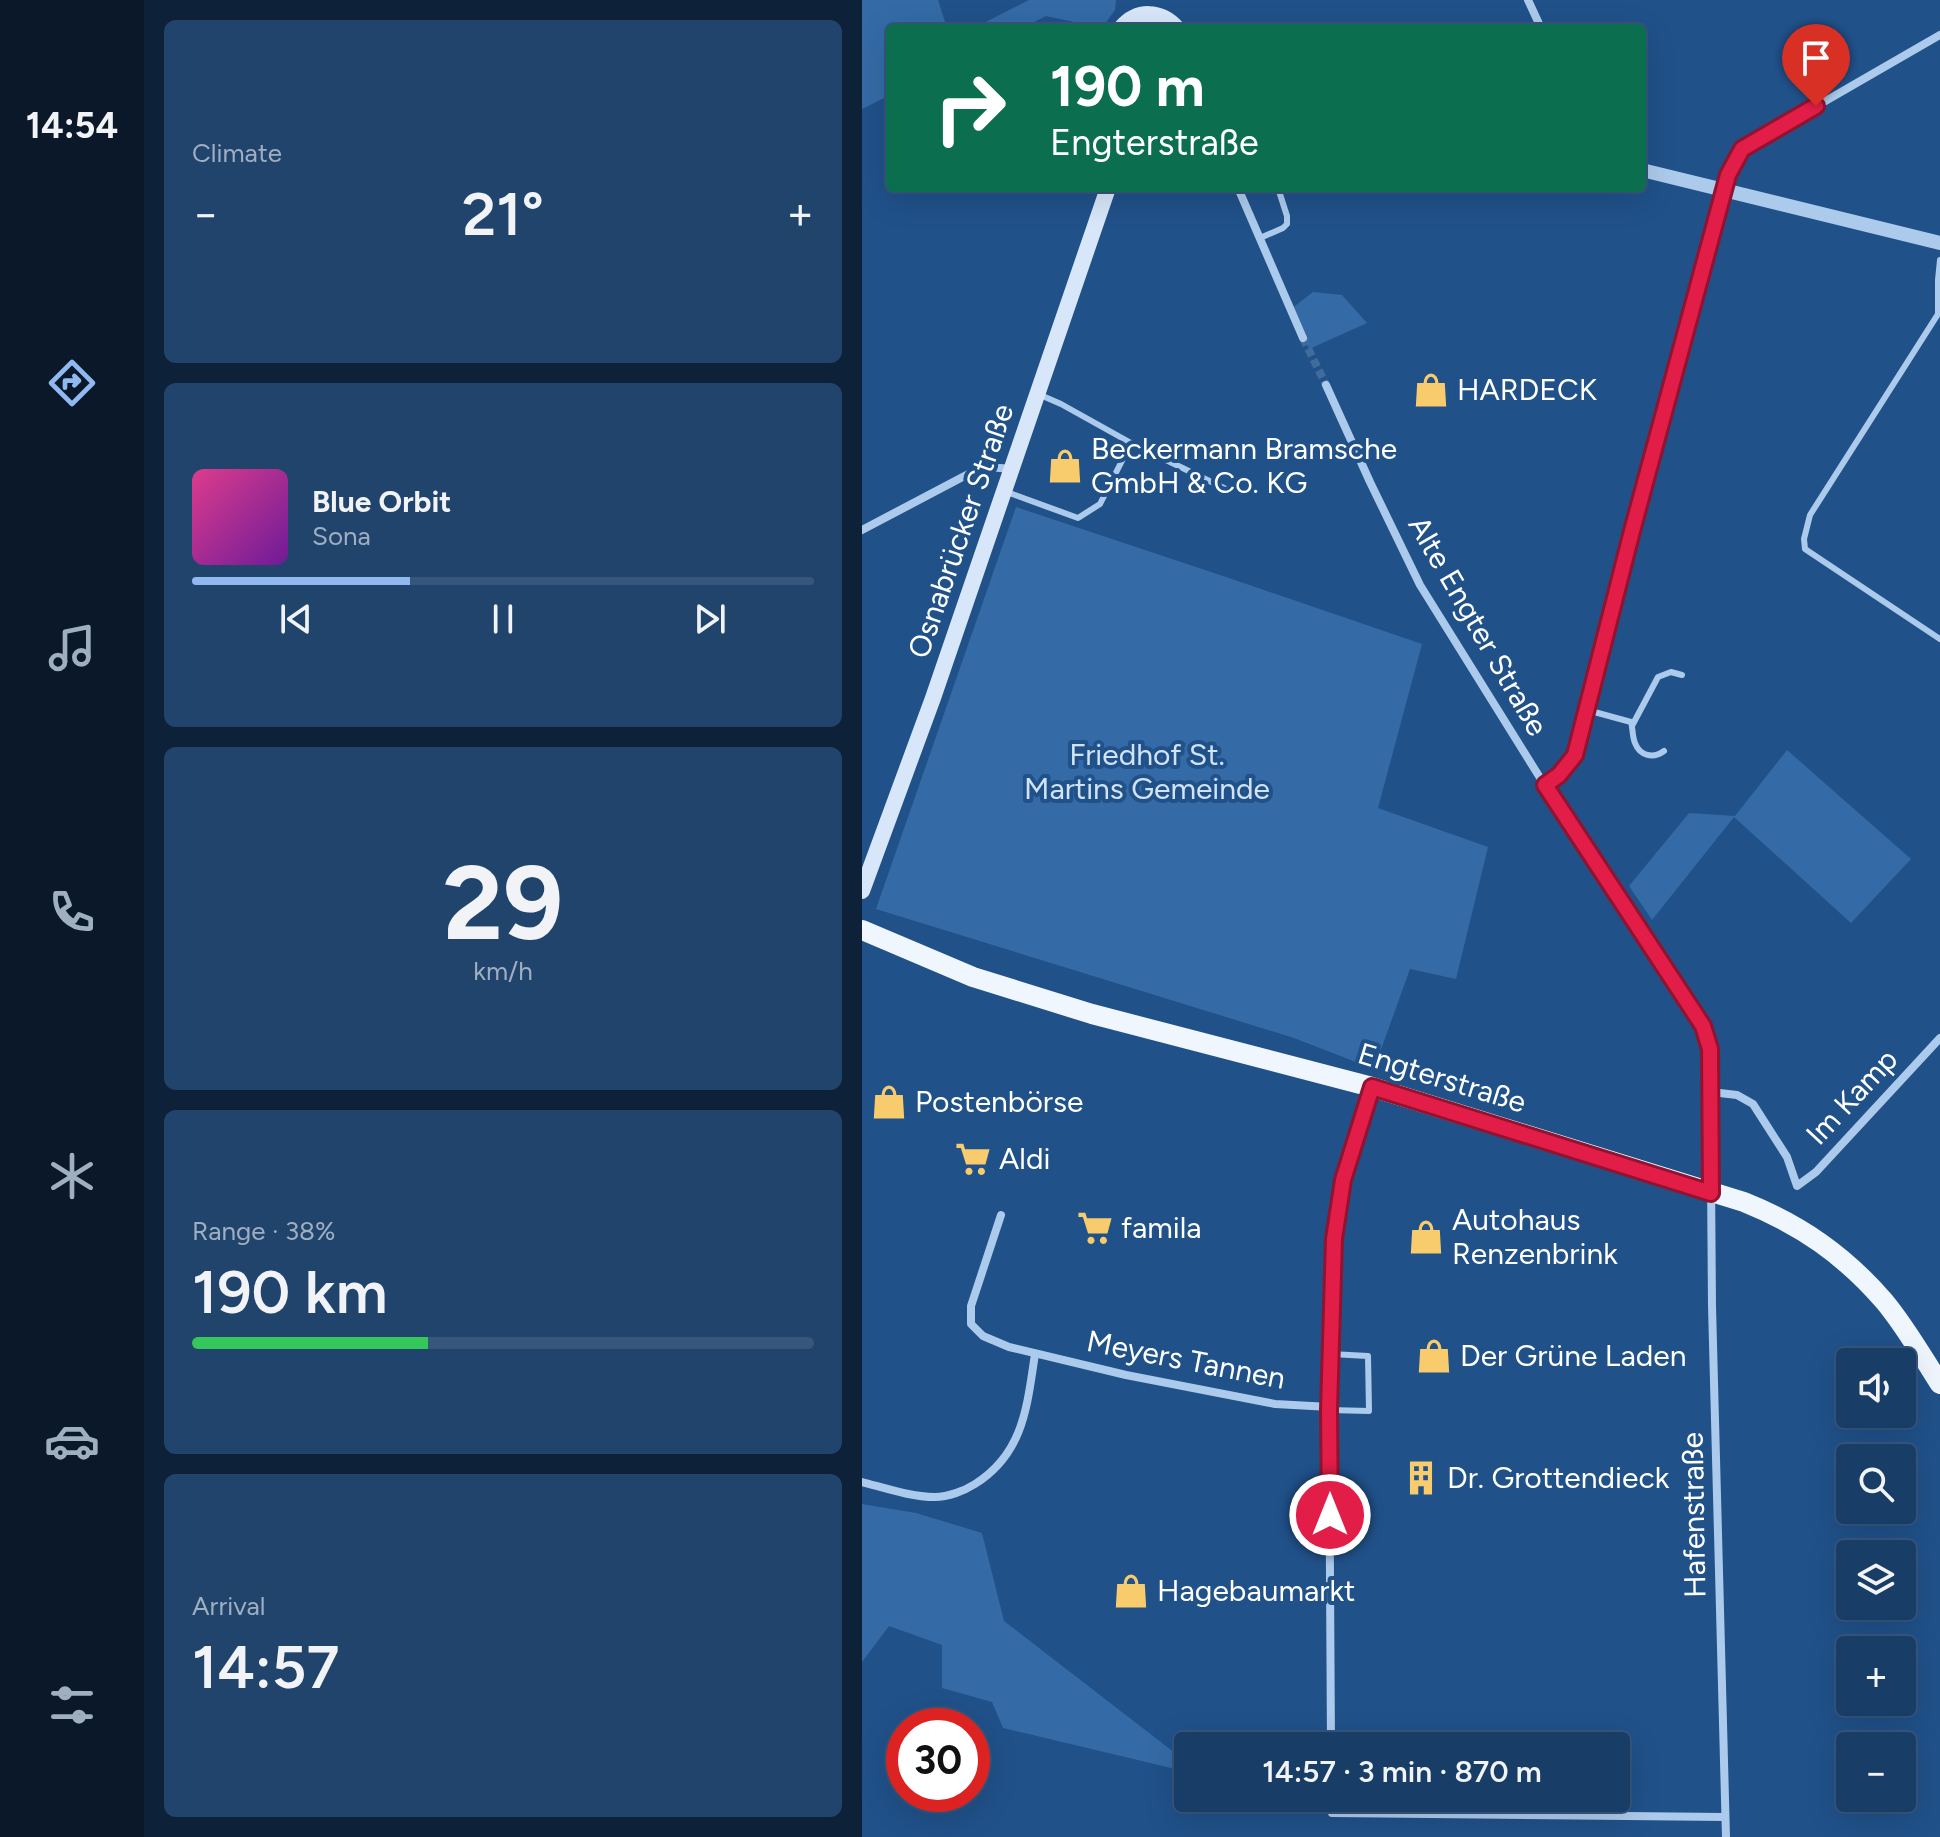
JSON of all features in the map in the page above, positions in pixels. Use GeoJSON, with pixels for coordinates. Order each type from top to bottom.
{"type":"FeatureCollection","features":[{"type":"Feature","properties":{"kind":"main road"},"geometry":{"type":"LineString","coordinates":[[1126,24],[1143,7],[1173,24]]}},
{"type":"Feature","properties":{"kind":"main road","name":"Osnabrücker Straße"},"geometry":{"type":"LineString","coordinates":[[862,891],[933,698],[1107,192]]}},
{"type":"Feature","properties":{"kind":"main road","name":"Engterstraße"},"geometry":{"type":"LineString","coordinates":[[862,930],[973,977],[1092,1014],[1372,1087],[1744,1202],[1774,1214],[1812,1235],[1842,1259],[1885,1302],[1940,1384]]}},
{"type":"Feature","properties":{"kind":"street"},"geometry":{"type":"LineString","coordinates":[[1528,0],[1539,24]]}},
{"type":"Feature","properties":{"kind":"street"},"geometry":{"type":"LineString","coordinates":[[1545,785],[1559,775],[1575,755],[1728,175],[1742,149],[1940,35]]}},
{"type":"Feature","properties":{"kind":"street"},"geometry":{"type":"LineString","coordinates":[[1646,171],[1940,243]]}},
{"type":"Feature","properties":{"kind":"street"},"geometry":{"type":"LineString","coordinates":[[1240,192],[1303,338]]}},
{"type":"Feature","properties":{"kind":"street","name":"Alte Engter Straße"},"geometry":{"type":"LineString","coordinates":[[1326,385],[1420,585],[1545,785],[1703,1026],[1710,1049],[1711,1193]]}},
{"type":"Feature","properties":{"kind":"street"},"geometry":{"type":"LineString","coordinates":[[862,530],[974,471],[988,467],[1012,469]]}},
{"type":"Feature","properties":{"kind":"street","name":"Im Kamp"},"geometry":{"type":"LineString","coordinates":[[1711,1092],[1737,1095],[1753,1104],[1787,1157],[1797,1186],[1816,1172],[1940,1038]]}},
{"type":"Feature","properties":{"kind":"street","name":"Meyers Tannen"},"geometry":{"type":"LineString","coordinates":[[1331,1732],[1330,1409],[1334,1239],[1343,1180],[1372,1087]]}},
{"type":"Feature","properties":{"kind":"street","name":"Hafenstraße"},"geometry":{"type":"LineString","coordinates":[[1711,1193],[1726,1837]]}},
{"type":"Feature","properties":{"kind":"street","name":"Meyers Tannen"},"geometry":{"type":"LineString","coordinates":[[1001,1215],[971,1306],[971,1324],[983,1336],[1009,1347],[1126,1375],[1275,1404],[1330,1409]]}},
{"type":"Feature","properties":{"kind":"street"},"geometry":{"type":"LineString","coordinates":[[862,1482],[936,1497],[966,1490],[987,1476],[1005,1459],[1019,1433],[1027,1406],[1035,1354]]}},
{"type":"Feature","properties":{"kind":"street"},"geometry":{"type":"LineString","coordinates":[[1332,1812],[1725,1817]]}},
{"type":"Feature","properties":{"kind":"lane"},"geometry":{"type":"LineString","coordinates":[[1260,238],[1287,224],[1279,192]]}},
{"type":"Feature","properties":{"kind":"lane"},"geometry":{"type":"LineString","coordinates":[[1940,260],[1939,314],[1810,515],[1804,539],[1805,549],[1940,639]]}},
{"type":"Feature","properties":{"kind":"lane"},"geometry":{"type":"LineString","coordinates":[[1038,394],[1230,491]]}},
{"type":"Feature","properties":{"kind":"lane"},"geometry":{"type":"LineString","coordinates":[[1004,491],[1078,518],[1100,504],[1131,443]]}},
{"type":"Feature","properties":{"kind":"lane"},"geometry":{"type":"LineString","coordinates":[[1664,751],[1650,756],[1641,751],[1634,741],[1633,724],[1658,677],[1671,672],[1682,675]]}},
{"type":"Feature","properties":{"kind":"lane"},"geometry":{"type":"LineString","coordinates":[[1587,710],[1633,724]]}},
{"type":"Feature","properties":{"kind":"lane"},"geometry":{"type":"LineString","coordinates":[[1330,1409],[1369,1411],[1368,1356],[1331,1354]]}},
{"type":"Feature","properties":{"kind":"green space"},"geometry":{"type":"Polygon","coordinates":[[[862,0],[938,0],[946,24],[886,24],[886,97],[862,109],[862,0]]]}},
{"type":"Feature","properties":{"kind":"green space"},"geometry":{"type":"Polygon","coordinates":[[[1029,0],[1116,0],[1115,10],[1105,24],[1083,24],[1046,16],[1030,24],[982,24],[1029,0]]]}},
{"type":"Feature","properties":{"kind":"green space"},"geometry":{"type":"Polygon","coordinates":[[[1313,292],[1342,295],[1367,323],[1309,349],[1291,309],[1313,292]]]}},
{"type":"Feature","properties":{"kind":"green space","name":"Friedhof St. Martins Gemeinde"},"geometry":{"type":"Polygon","coordinates":[[[1016,507],[1422,644],[1378,808],[1488,847],[1456,979],[1410,969],[1374,1069],[1294,1038],[876,909],[1016,507]]]}},
{"type":"Feature","properties":{"kind":"green space"},"geometry":{"type":"Polygon","coordinates":[[[1787,750],[1911,859],[1851,923],[1734,817],[1652,920],[1629,886],[1689,813],[1735,816],[1787,750]]]}},
{"type":"Feature","properties":{"kind":"green space"},"geometry":{"type":"Polygon","coordinates":[[[862,1504],[916,1513],[982,1533],[1004,1621],[1174,1752],[1174,1769],[1003,1728],[992,1702],[942,1688],[942,1645],[889,1626],[862,1662],[862,1504]]]}},
{"type":"Feature","properties":{"kind":"tunnel"},"geometry":{"type":"LineString","coordinates":[[1303,338],[1326,385]]}},
{"type":"Feature","properties":{"kind":"place","name":"HARDECK"},"geometry":{"type":"Point","coordinates":[1431,390]}},
{"type":"Feature","properties":{"kind":"place","name":"Beckermann Bramsche GmbH & Co. KG"},"geometry":{"type":"Point","coordinates":[1065,466]}},
{"type":"Feature","properties":{"kind":"place","name":"Postenbörse"},"geometry":{"type":"Point","coordinates":[889,1102]}},
{"type":"Feature","properties":{"kind":"place","name":"Aldi"},"geometry":{"type":"Point","coordinates":[973,1159]}},
{"type":"Feature","properties":{"kind":"place","name":"famila"},"geometry":{"type":"Point","coordinates":[1095,1228]}},
{"type":"Feature","properties":{"kind":"place","name":"Autohaus Renzenbrink"},"geometry":{"type":"Point","coordinates":[1426,1237]}},
{"type":"Feature","properties":{"kind":"place","name":"Der Grüne Laden"},"geometry":{"type":"Point","coordinates":[1434,1356]}},
{"type":"Feature","properties":{"kind":"place","name":"Dr. Grottendieck"},"geometry":{"type":"Point","coordinates":[1421,1478]}},
{"type":"Feature","properties":{"kind":"place","name":"Hagebaumarkt"},"geometry":{"type":"Point","coordinates":[1131,1591]}},
{"type":"Feature","properties":{"kind":"route"},"geometry":{"type":"LineString","coordinates":[[1330,1515],[1329,1410],[1334,1239],[1343,1180],[1372,1087],[1711,1193],[1710,1049],[1703,1026],[1545,785],[1566,769],[1575,755],[1728,175],[1742,149],[1816,106]]}}]}
